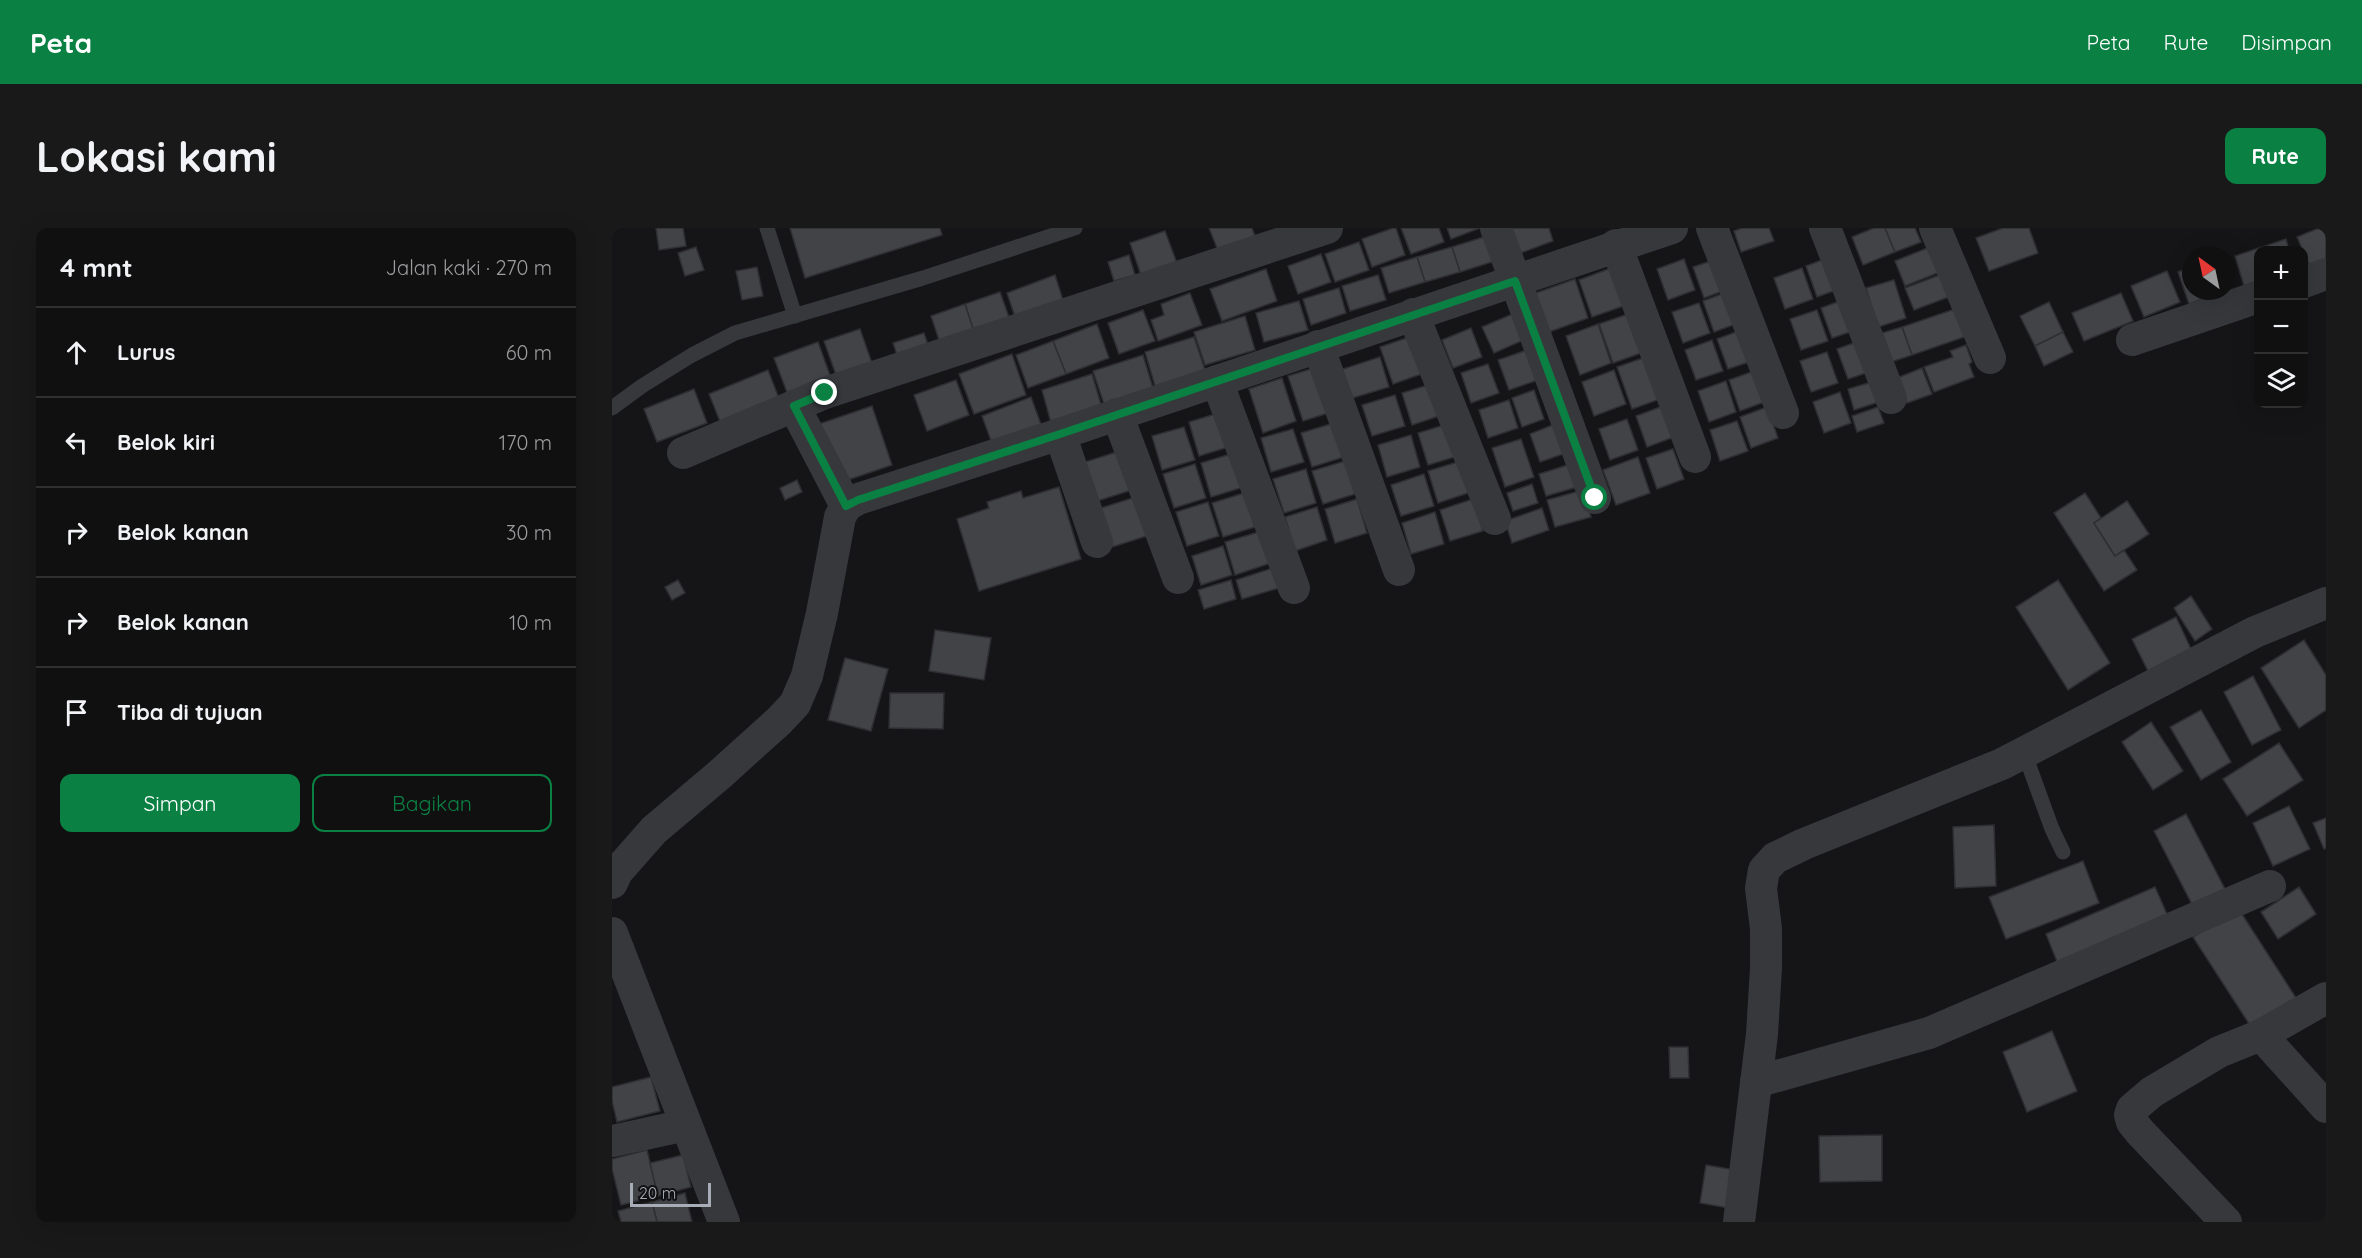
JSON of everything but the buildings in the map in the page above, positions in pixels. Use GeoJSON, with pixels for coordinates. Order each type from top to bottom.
{"type":"FeatureCollection","features":[{"type":"Feature","properties":{"kind":"street"},"geometry":{"type":"LineString","coordinates":[[682,453],[825,393],[1327,228]]}},
{"type":"Feature","properties":{"kind":"street"},"geometry":{"type":"LineString","coordinates":[[1496,228],[1595,498]]}},
{"type":"Feature","properties":{"kind":"street"},"geometry":{"type":"LineString","coordinates":[[612,883],[618,872],[654,830],[727,768],[795,704],[807,676],[822,613],[837,528],[846,506],[858,500],[1672,228]]}},
{"type":"Feature","properties":{"kind":"street"},"geometry":{"type":"LineString","coordinates":[[1712,228],[1783,413]]}},
{"type":"Feature","properties":{"kind":"street"},"geometry":{"type":"LineString","coordinates":[[1825,228],[1891,398]]}},
{"type":"Feature","properties":{"kind":"street"},"geometry":{"type":"LineString","coordinates":[[1935,228],[1990,358]]}},
{"type":"Feature","properties":{"kind":"street"},"geometry":{"type":"LineString","coordinates":[[1616,245],[1695,457]]}},
{"type":"Feature","properties":{"kind":"street"},"geometry":{"type":"LineString","coordinates":[[2308,281],[2326,274]]}},
{"type":"Feature","properties":{"kind":"street"},"geometry":{"type":"LineString","coordinates":[[2132,340],[2254,299]]}},
{"type":"Feature","properties":{"kind":"street"},"geometry":{"type":"LineString","coordinates":[[1413,314],[1495,519]]}},
{"type":"Feature","properties":{"kind":"street"},"geometry":{"type":"LineString","coordinates":[[1318,346],[1399,570]]}},
{"type":"Feature","properties":{"kind":"street"},"geometry":{"type":"LineString","coordinates":[[1217,381],[1294,588]]}},
{"type":"Feature","properties":{"kind":"street"},"geometry":{"type":"LineString","coordinates":[[794,406],[846,506]]}},
{"type":"Feature","properties":{"kind":"street"},"geometry":{"type":"LineString","coordinates":[[1117,414],[1178,578]]}},
{"type":"Feature","properties":{"kind":"street"},"geometry":{"type":"LineString","coordinates":[[1060,434],[1097,542]]}},
{"type":"Feature","properties":{"kind":"street"},"geometry":{"type":"LineString","coordinates":[[1739,1222],[1766,968],[1766,929],[1761,888],[1764,870],[1775,858],[2024,752],[2254,632],[2326,603]]}},
{"type":"Feature","properties":{"kind":"street"},"geometry":{"type":"LineString","coordinates":[[1755,1082],[1929,1033],[2270,886]]}},
{"type":"Feature","properties":{"kind":"street"},"geometry":{"type":"LineString","coordinates":[[612,933],[724,1222]]}},
{"type":"Feature","properties":{"kind":"street"},"geometry":{"type":"LineString","coordinates":[[2226,1222],[2140,1132],[2132,1122],[2130,1115],[2132,1109],[2152,1092],[2219,1052],[2261,1035],[2326,998]]}},
{"type":"Feature","properties":{"kind":"street"},"geometry":{"type":"LineString","coordinates":[[2261,1035],[2326,1107]]}},
{"type":"Feature","properties":{"kind":"street"},"geometry":{"type":"LineString","coordinates":[[612,1141],[686,1125]]}},
{"type":"Feature","properties":{"kind":"lane"},"geometry":{"type":"LineString","coordinates":[[767,228],[795,316]]}},
{"type":"Feature","properties":{"kind":"lane"},"geometry":{"type":"LineString","coordinates":[[612,408],[692,355],[735,333],[924,278],[1075,228]]}},
{"type":"Feature","properties":{"kind":"lane"},"geometry":{"type":"LineString","coordinates":[[2024,752],[2052,830],[2063,852]]}},
{"type":"Feature","properties":{"kind":"route"},"geometry":{"type":"LineString","coordinates":[[825,393],[794,406],[846,506],[858,500],[1515,281],[1595,498]]}}]}
